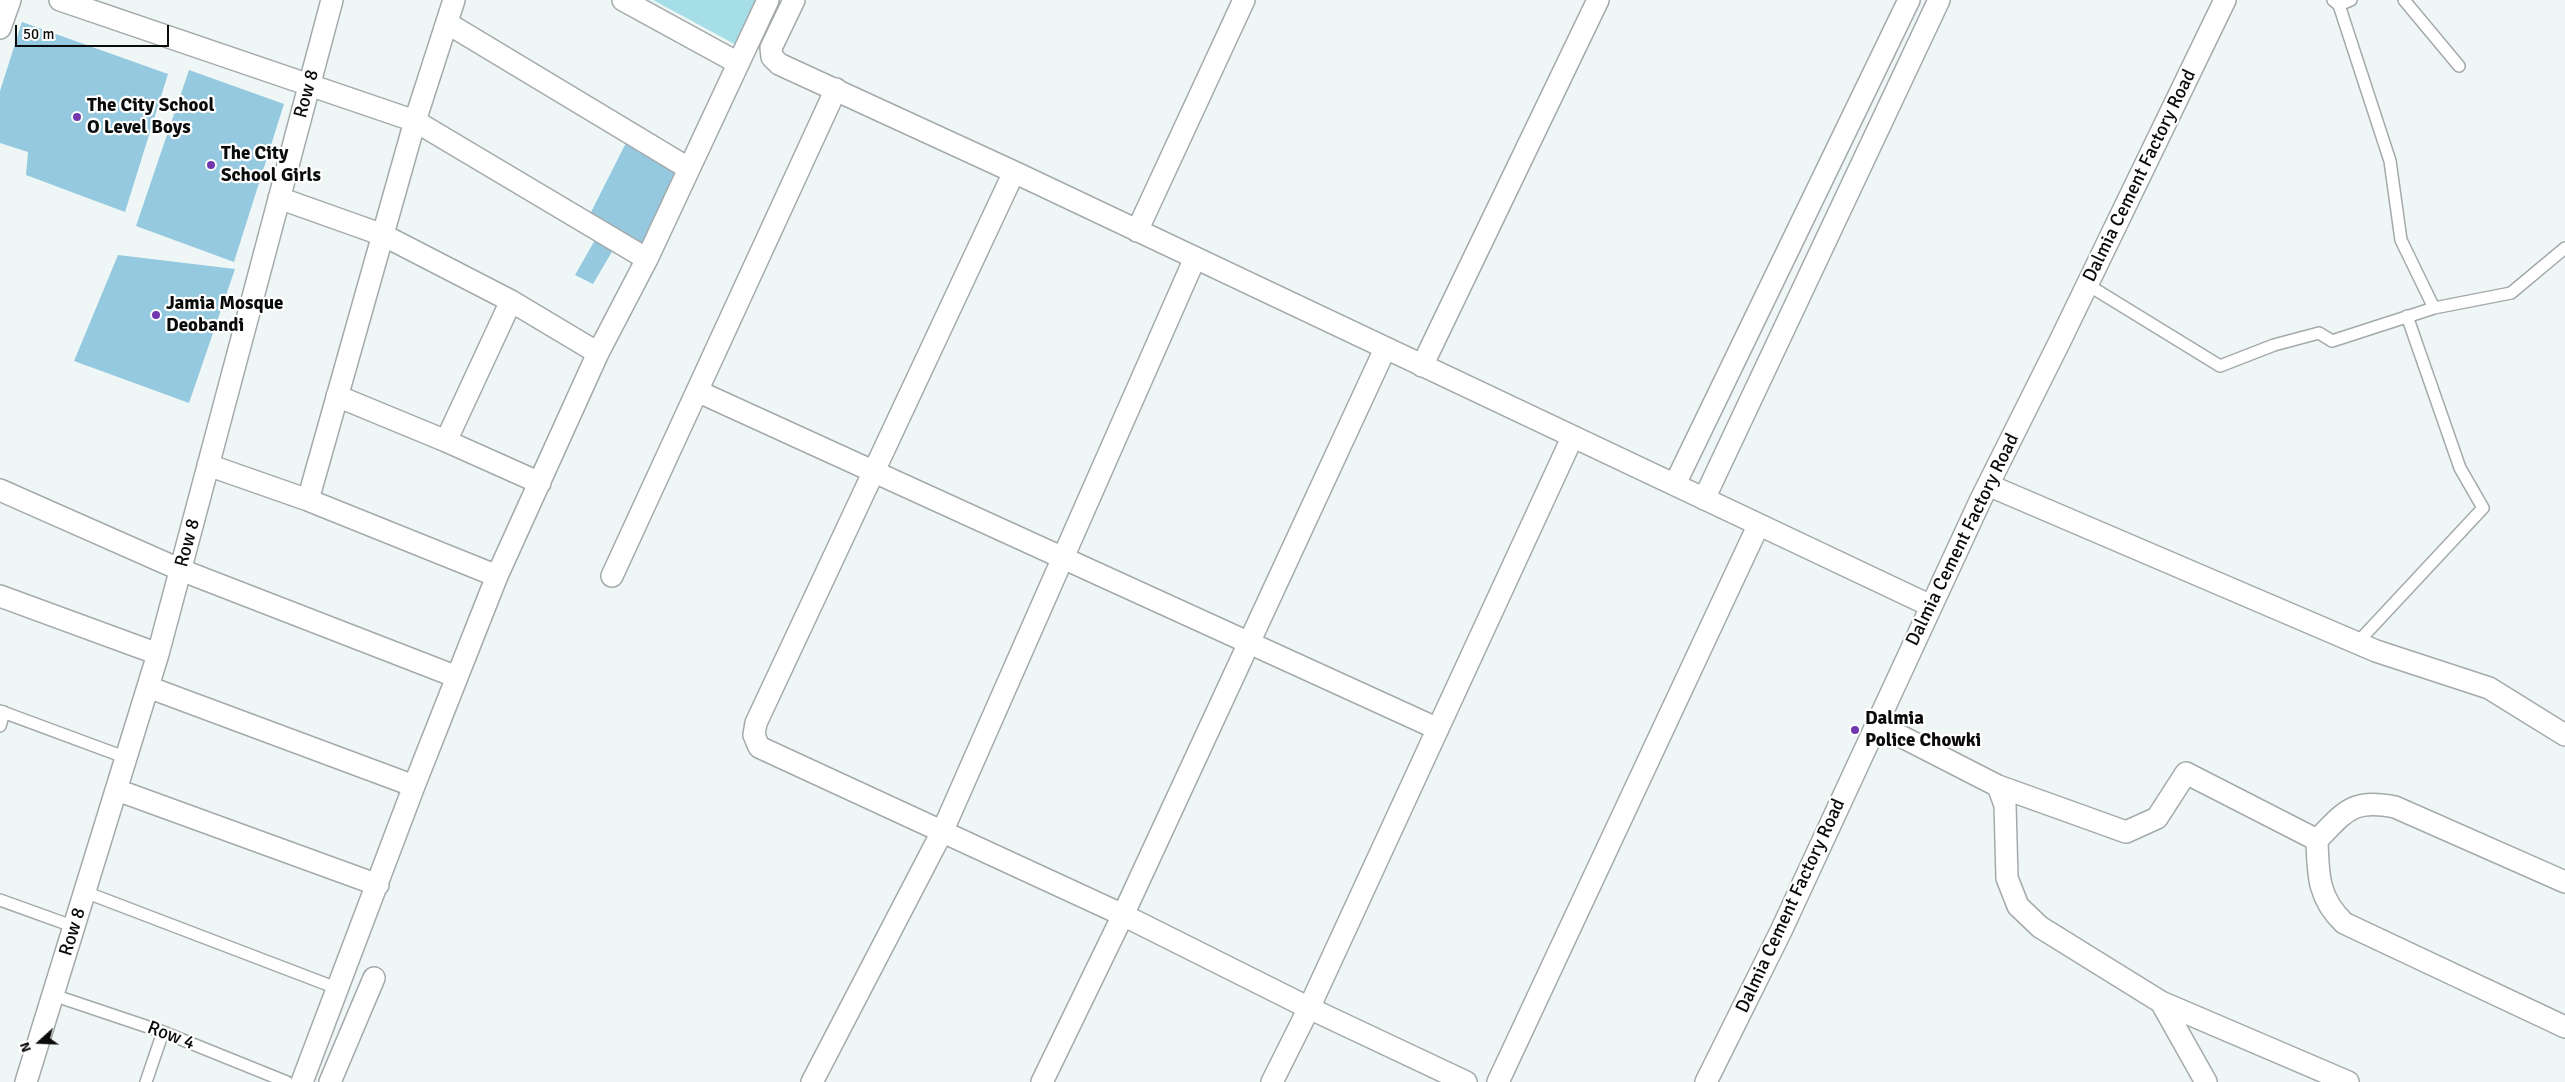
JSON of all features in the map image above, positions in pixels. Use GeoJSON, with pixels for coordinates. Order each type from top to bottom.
{"type":"FeatureCollection","features":[{"type":"Feature","properties":{"kind":"street"},"geometry":{"type":"LineString","coordinates":[[0,28],[10,0]]}},
{"type":"Feature","properties":{"kind":"street"},"geometry":{"type":"LineString","coordinates":[[60,0],[309,87],[415,121],[647,259]]}},
{"type":"Feature","properties":{"kind":"street","name":"Row 8"},"geometry":{"type":"LineString","coordinates":[[26,1082],[158,654],[332,0]]}},
{"type":"Feature","properties":{"kind":"street"},"geometry":{"type":"LineString","coordinates":[[308,500],[415,121],[454,0]]}},
{"type":"Feature","properties":{"kind":"street"},"geometry":{"type":"LineString","coordinates":[[623,0],[738,63]]}},
{"type":"Feature","properties":{"kind":"street"},"geometry":{"type":"LineString","coordinates":[[302,1082],[414,786],[498,576],[598,353],[647,259],[768,0]]}},
{"type":"Feature","properties":{"kind":"street"},"geometry":{"type":"LineString","coordinates":[[794,0],[771,48],[772,57],[778,64],[1014,172],[1572,438],[1675,484],[1758,526],[1931,606]]}},
{"type":"Feature","properties":{"kind":"street"},"geometry":{"type":"LineString","coordinates":[[1137,231],[1244,0]]}},
{"type":"Feature","properties":{"kind":"street"},"geometry":{"type":"LineString","coordinates":[[1422,366],[1598,0]]}},
{"type":"Feature","properties":{"kind":"street"},"geometry":{"type":"LineString","coordinates":[[1675,484],[1909,0]]}},
{"type":"Feature","properties":{"kind":"street"},"geometry":{"type":"LineString","coordinates":[[1704,498],[1939,0]]}},
{"type":"Feature","properties":{"kind":"street","name":"Dalmia Cement Factory Road"},"geometry":{"type":"LineString","coordinates":[[1706,1082],[1781,931],[1988,485],[2088,285],[2225,0]]}},
{"type":"Feature","properties":{"kind":"street"},"geometry":{"type":"LineString","coordinates":[[446,23],[688,168]]}},
{"type":"Feature","properties":{"kind":"street"},"geometry":{"type":"LineString","coordinates":[[612,576],[836,89]]}},
{"type":"Feature","properties":{"kind":"street"},"geometry":{"type":"LineString","coordinates":[[1014,172],[876,472],[756,723],[754,735],[759,747],[1123,914],[1309,1008],[1466,1082]]}},
{"type":"Feature","properties":{"kind":"street"},"geometry":{"type":"LineString","coordinates":[[279,198],[383,235],[511,301],[598,353]]}},
{"type":"Feature","properties":{"kind":"street"},"geometry":{"type":"LineString","coordinates":[[812,1082],[943,830],[1195,258]]}},
{"type":"Feature","properties":{"kind":"street"},"geometry":{"type":"LineString","coordinates":[[446,441],[511,301]]}},
{"type":"Feature","properties":{"kind":"street"},"geometry":{"type":"LineString","coordinates":[[1042,1082],[1123,914],[1385,349]]}},
{"type":"Feature","properties":{"kind":"street"},"geometry":{"type":"LineString","coordinates":[[1723,386],[1750,401]]}},
{"type":"Feature","properties":{"kind":"street"},"geometry":{"type":"LineString","coordinates":[[697,391],[1438,728]]}},
{"type":"Feature","properties":{"kind":"street"},"geometry":{"type":"LineString","coordinates":[[337,396],[446,441],[540,483]]}},
{"type":"Feature","properties":{"kind":"street"},"geometry":{"type":"LineString","coordinates":[[1272,1082],[1309,1008],[1572,438]]}},
{"type":"Feature","properties":{"kind":"street"},"geometry":{"type":"LineString","coordinates":[[208,465],[308,500],[498,576]]}},
{"type":"Feature","properties":{"kind":"street"},"geometry":{"type":"LineString","coordinates":[[1988,485],[2358,643],[2489,688],[2565,735]]}},
{"type":"Feature","properties":{"kind":"street"},"geometry":{"type":"LineString","coordinates":[[0,490],[180,570],[457,677]]}},
{"type":"Feature","properties":{"kind":"street"},"geometry":{"type":"LineString","coordinates":[[1498,1082],[1758,526]]}},
{"type":"Feature","properties":{"kind":"street"},"geometry":{"type":"LineString","coordinates":[[0,596],[158,654]]}},
{"type":"Feature","properties":{"kind":"street"},"geometry":{"type":"LineString","coordinates":[[148,687],[414,786]]}},
{"type":"Feature","properties":{"kind":"street"},"geometry":{"type":"LineString","coordinates":[[1877,724],[1998,786],[2126,832],[2157,818],[2186,773],[2316,840]]}},
{"type":"Feature","properties":{"kind":"street"},"geometry":{"type":"LineString","coordinates":[[1998,786],[2005,805],[2007,878],[2018,906],[2040,926],[2161,1002],[2348,1082]]}},
{"type":"Feature","properties":{"kind":"street"},"geometry":{"type":"LineString","coordinates":[[117,790],[378,885]]}},
{"type":"Feature","properties":{"kind":"street"},"geometry":{"type":"LineString","coordinates":[[2565,882],[2395,807],[2374,802],[2350,808],[2316,840],[2318,876],[2330,910],[2344,923],[2565,1027]]}},
{"type":"Feature","properties":{"kind":"street"},"geometry":{"type":"LineString","coordinates":[[330,1082],[374,978]]}},
{"type":"Feature","properties":{"kind":"street"},"geometry":{"type":"LineString","coordinates":[[2161,1002],[2206,1082]]}},
{"type":"Feature","properties":{"kind":"lane"},"geometry":{"type":"LineString","coordinates":[[2351,0],[2336,3],[2390,161],[2401,240],[2434,308]]}},
{"type":"Feature","properties":{"kind":"lane"},"geometry":{"type":"LineString","coordinates":[[2404,0],[2459,66]]}},
{"type":"Feature","properties":{"kind":"lane"},"geometry":{"type":"LineString","coordinates":[[2088,285],[2220,366],[2274,345],[2319,333],[2332,341],[2434,308],[2511,293],[2565,248]]}},
{"type":"Feature","properties":{"kind":"lane"},"geometry":{"type":"LineString","coordinates":[[2358,643],[2483,508],[2460,468],[2408,316]]}},
{"type":"Feature","properties":{"kind":"lane"},"geometry":{"type":"LineString","coordinates":[[0,726],[2,712],[127,758]]}},
{"type":"Feature","properties":{"kind":"lane"},"geometry":{"type":"LineString","coordinates":[[85,892],[338,989]]}},
{"type":"Feature","properties":{"kind":"lane"},"geometry":{"type":"LineString","coordinates":[[0,900],[74,927]]}},
{"type":"Feature","properties":{"kind":"lane","name":"Row 4"},"geometry":{"type":"LineString","coordinates":[[53,995],[163,1032],[287,1082]]}},
{"type":"Feature","properties":{"kind":"lane"},"geometry":{"type":"LineString","coordinates":[[146,1082],[163,1032]]}},
{"type":"Feature","properties":{"kind":"shaded area"},"geometry":{"type":"Polygon","coordinates":[[[653,0],[762,0],[740,47],[653,0]]]}},
{"type":"Feature","properties":{"kind":"building","name":"The City School O Level Boys"},"geometry":{"type":"Polygon","coordinates":[[[22,22],[168,74],[125,212],[26,175],[28,152],[0,143],[0,91],[22,22]]]}},
{"type":"Feature","properties":{"kind":"building","name":"The City School Girls"},"geometry":{"type":"Polygon","coordinates":[[[189,70],[284,104],[234,262],[136,226],[189,70]]]}},
{"type":"Feature","properties":{"kind":"building"},"geometry":{"type":"Polygon","coordinates":[[[628,139],[688,169],[646,258],[588,218],[628,139]]]}},
{"type":"Feature","properties":{"kind":"building"},"geometry":{"type":"Polygon","coordinates":[[[595,240],[613,250],[593,284],[575,275],[595,240]]]}},
{"type":"Feature","properties":{"kind":"building","name":"Jamia Mosque Deobandi"},"geometry":{"type":"Polygon","coordinates":[[[118,255],[235,269],[189,403],[74,361],[118,255]]]}},
{"type":"Feature","properties":{"kind":"place","name":"The City School O Level Boys"},"geometry":{"type":"Point","coordinates":[77,117]}},
{"type":"Feature","properties":{"kind":"place","name":"The City School Girls"},"geometry":{"type":"Point","coordinates":[211,165]}},
{"type":"Feature","properties":{"kind":"place","name":"Jamia Mosque Deobandi"},"geometry":{"type":"Point","coordinates":[156,315]}},
{"type":"Feature","properties":{"kind":"place","name":"Dalmia Police Chowki"},"geometry":{"type":"Point","coordinates":[1855,730]}}]}
